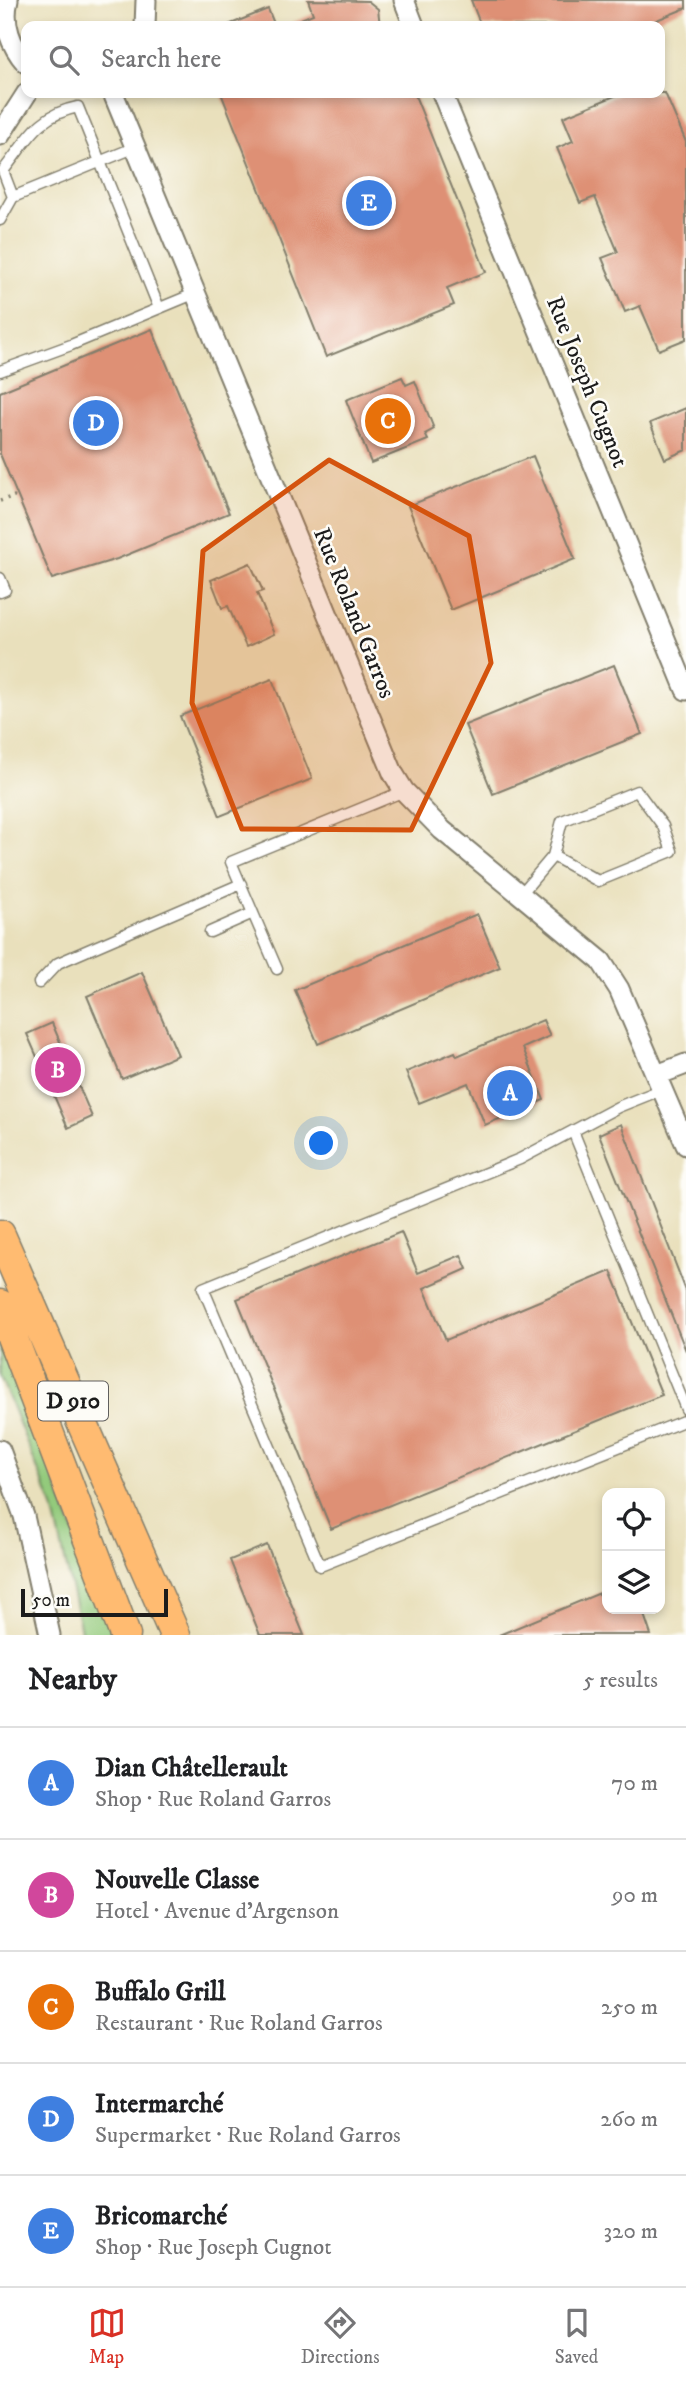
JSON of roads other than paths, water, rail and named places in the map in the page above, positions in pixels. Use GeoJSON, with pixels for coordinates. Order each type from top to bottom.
{"type":"FeatureCollection","features":[{"type":"Feature","properties":{"kind":"main road","name":"D 910"},"geometry":{"type":"LineString","coordinates":[[0,1235],[175,1635]]}},
{"type":"Feature","properties":{"kind":"main road","name":"D 910"},"geometry":{"type":"LineString","coordinates":[[0,1305],[125,1635]]}},
{"type":"Feature","properties":{"kind":"street"},"geometry":{"type":"LineString","coordinates":[[8,0],[7,28],[13,46],[21,57]]}},
{"type":"Feature","properties":{"kind":"street"},"geometry":{"type":"LineString","coordinates":[[145,21],[146,0]]}},
{"type":"Feature","properties":{"kind":"street"},"geometry":{"type":"LineString","coordinates":[[404,0],[412,21]]}},
{"type":"Feature","properties":{"kind":"street"},"geometry":{"type":"LineString","coordinates":[[0,135],[24,98]]}},
{"type":"Feature","properties":{"kind":"street","name":"Rue Roland Garros"},"geometry":{"type":"LineString","coordinates":[[115,98],[393,773],[404,791],[442,830],[588,948],[611,973],[686,1145]]}},
{"type":"Feature","properties":{"kind":"street","name":"Rue Joseph Cugnot"},"geometry":{"type":"LineString","coordinates":[[444,98],[686,690]]}},
{"type":"Feature","properties":{"kind":"street"},"geometry":{"type":"LineString","coordinates":[[660,1082],[686,1063]]}},
{"type":"Feature","properties":{"kind":"street"},"geometry":{"type":"LineString","coordinates":[[0,1450],[4,1471],[24,1516],[50,1635]]}},
{"type":"Feature","properties":{"kind":"lane"},"geometry":{"type":"LineString","coordinates":[[13,197],[3,171],[44,119],[59,111],[78,107],[159,308]]}},
{"type":"Feature","properties":{"kind":"lane"},"geometry":{"type":"LineString","coordinates":[[0,220],[13,197],[136,147]]}},
{"type":"Feature","properties":{"kind":"lane"},"geometry":{"type":"LineString","coordinates":[[0,371],[196,293]]}},
{"type":"Feature","properties":{"kind":"lane"},"geometry":{"type":"LineString","coordinates":[[0,578],[2,591]]}},
{"type":"Feature","properties":{"kind":"lane"},"geometry":{"type":"LineString","coordinates":[[277,969],[231,862],[404,791]]}},
{"type":"Feature","properties":{"kind":"lane"},"geometry":{"type":"LineString","coordinates":[[521,894],[553,856],[562,821],[637,791],[663,827],[672,851],[598,881],[553,856]]}},
{"type":"Feature","properties":{"kind":"lane"},"geometry":{"type":"LineString","coordinates":[[39,983],[58,963],[241,884]]}},
{"type":"Feature","properties":{"kind":"lane"},"geometry":{"type":"LineString","coordinates":[[209,932],[253,913]]}},
{"type":"Feature","properties":{"kind":"lane"},"geometry":{"type":"LineString","coordinates":[[660,1082],[520,1159],[203,1288],[320,1566],[686,1420]]}},
{"type":"Feature","properties":{"kind":"lane"},"geometry":{"type":"LineString","coordinates":[[573,1131],[686,1409]]}},
{"type":"Feature","properties":{"kind":"place","name":"Bricomarché"},"geometry":{"type":"Point","coordinates":[369,203]}},
{"type":"Feature","properties":{"kind":"place","name":"Buffalo Grill"},"geometry":{"type":"Point","coordinates":[388,421]}},
{"type":"Feature","properties":{"kind":"place","name":"Intermarché"},"geometry":{"type":"Point","coordinates":[96,423]}},
{"type":"Feature","properties":{"kind":"place","name":"Nouvelle Classe"},"geometry":{"type":"Point","coordinates":[58,1070]}},
{"type":"Feature","properties":{"kind":"place","name":"Dian Châtellerault"},"geometry":{"type":"Point","coordinates":[510,1093]}}]}
